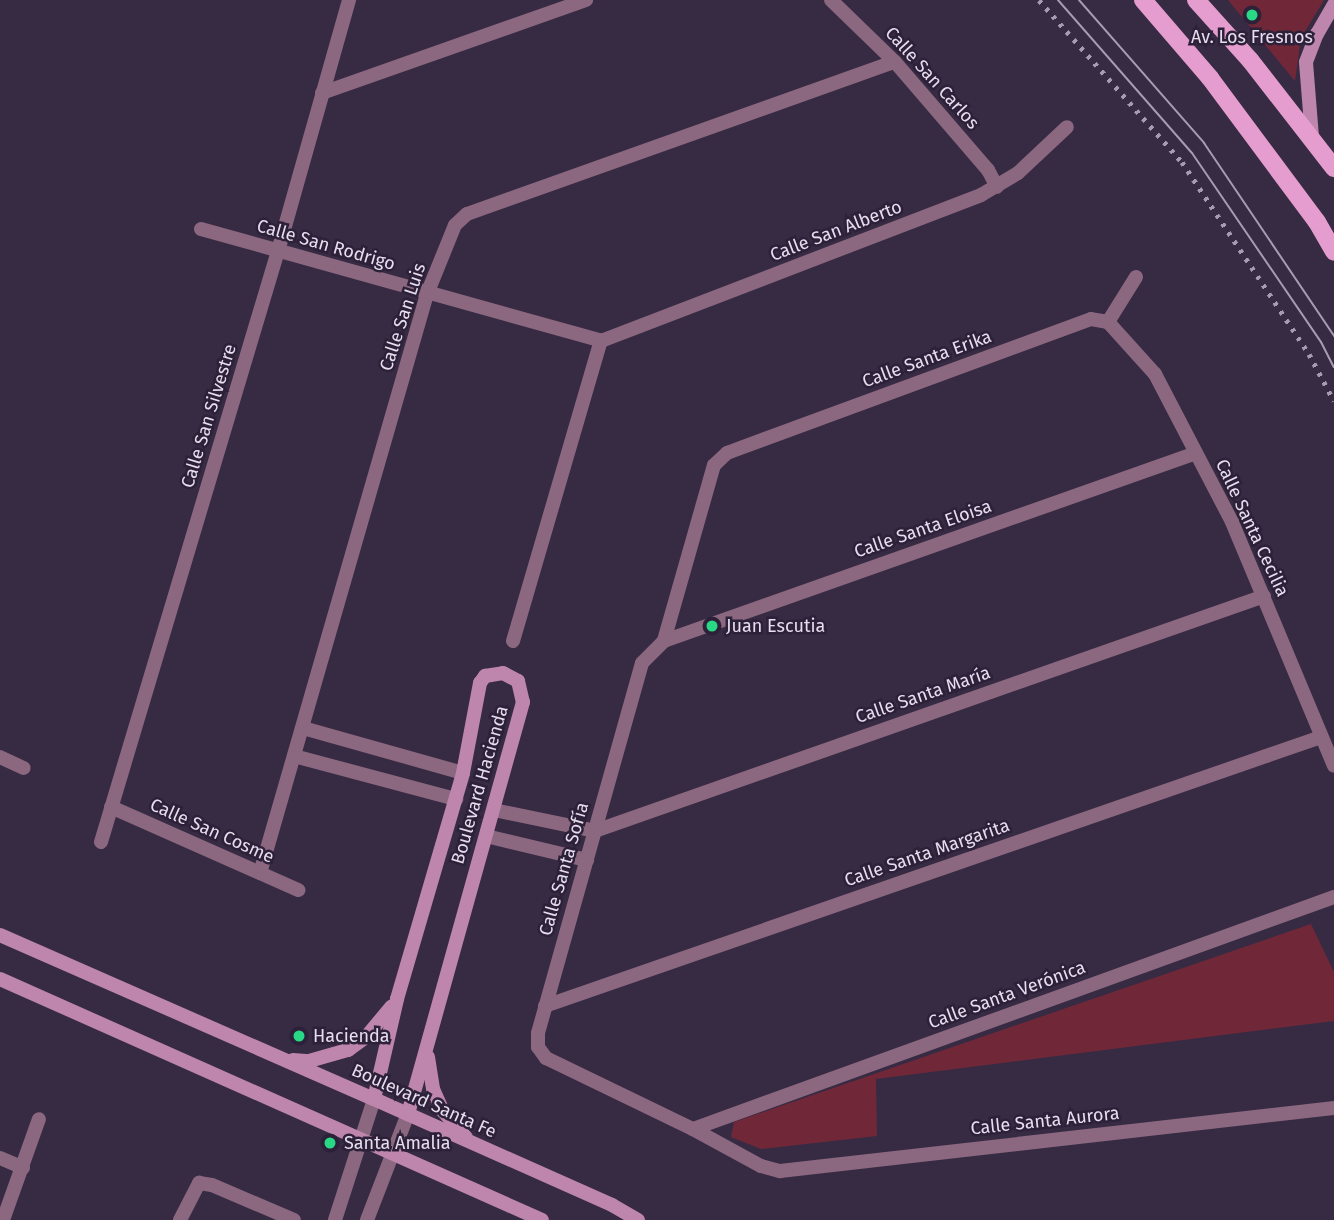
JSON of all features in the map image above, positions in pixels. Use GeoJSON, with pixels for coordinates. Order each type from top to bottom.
{"type":"FeatureCollection","features":[{"type":"Feature","properties":{"kind":"main road"},"geometry":{"type":"LineString","coordinates":[[1143,0],[1210,78],[1317,222],[1334,251]]}},
{"type":"Feature","properties":{"kind":"main road"},"geometry":{"type":"LineString","coordinates":[[1196,0],[1312,137],[1334,168]]}},
{"type":"Feature","properties":{"kind":"street","name":"Calle San Silvestre"},"geometry":{"type":"LineString","coordinates":[[101,842],[278,251],[349,0]]}},
{"type":"Feature","properties":{"kind":"street"},"geometry":{"type":"LineString","coordinates":[[323,93],[586,0]]}},
{"type":"Feature","properties":{"kind":"street","name":"Calle San Carlos"},"geometry":{"type":"LineString","coordinates":[[831,0],[895,62],[988,170],[997,187]]}},
{"type":"Feature","properties":{"kind":"street"},"geometry":{"type":"LineString","coordinates":[[1312,137],[1306,62],[1317,34],[1334,4]]}},
{"type":"Feature","properties":{"kind":"street","name":"Calle San Luis"},"geometry":{"type":"LineString","coordinates":[[260,873],[427,294],[455,225],[467,214],[895,62]]}},
{"type":"Feature","properties":{"kind":"street","name":"Calle San Alberto"},"geometry":{"type":"LineString","coordinates":[[601,341],[997,187],[1068,127]]}},
{"type":"Feature","properties":{"kind":"street","name":"Calle San Rodrigo"},"geometry":{"type":"LineString","coordinates":[[201,229],[601,341]]}},
{"type":"Feature","properties":{"kind":"street"},"geometry":{"type":"LineString","coordinates":[[1108,322],[1136,277]]}},
{"type":"Feature","properties":{"kind":"street","name":"Calle Santa Erika"},"geometry":{"type":"LineString","coordinates":[[714,465],[727,453],[1091,319],[1108,322]]}},
{"type":"Feature","properties":{"kind":"street","name":"Calle Santa Cecilia"},"geometry":{"type":"LineString","coordinates":[[1108,322],[1155,374],[1232,522],[1334,766]]}},
{"type":"Feature","properties":{"kind":"street"},"geometry":{"type":"LineString","coordinates":[[513,641],[601,341]]}},
{"type":"Feature","properties":{"kind":"street","name":"Calle Santa Eloisa"},"geometry":{"type":"LineString","coordinates":[[664,641],[1196,453]]}},
{"type":"Feature","properties":{"kind":"street","name":"Calle Santa Sofía"},"geometry":{"type":"LineString","coordinates":[[714,465],[664,641],[642,663],[545,1006],[538,1033],[538,1047],[546,1058],[693,1129],[761,1166]]}},
{"type":"Feature","properties":{"kind":"street","name":"Calle Santa María"},"geometry":{"type":"LineString","coordinates":[[595,831],[1264,596]]}},
{"type":"Feature","properties":{"kind":"street","name":"Boulevard Hacienda"},"geometry":{"type":"LineString","coordinates":[[374,1099],[397,999],[463,773],[480,683],[494,673],[511,676],[523,690],[523,702],[408,1114]]}},
{"type":"Feature","properties":{"kind":"street"},"geometry":{"type":"LineString","coordinates":[[303,728],[463,773]]}},
{"type":"Feature","properties":{"kind":"street","name":"Calle Santa Margarita"},"geometry":{"type":"LineString","coordinates":[[545,1006],[1321,737]]}},
{"type":"Feature","properties":{"kind":"street"},"geometry":{"type":"LineString","coordinates":[[295,756],[456,799]]}},
{"type":"Feature","properties":{"kind":"street"},"geometry":{"type":"LineString","coordinates":[[0,757],[24,768]]}},
{"type":"Feature","properties":{"kind":"street","name":"Calle San Cosme"},"geometry":{"type":"LineString","coordinates":[[111,807],[298,890]]}},
{"type":"Feature","properties":{"kind":"street"},"geometry":{"type":"LineString","coordinates":[[494,810],[595,831]]}},
{"type":"Feature","properties":{"kind":"street"},"geometry":{"type":"LineString","coordinates":[[486,836],[587,860]]}},
{"type":"Feature","properties":{"kind":"street","name":"Calle Santa Verónica"},"geometry":{"type":"LineString","coordinates":[[693,1129],[1334,897]]}},
{"type":"Feature","properties":{"kind":"street","name":"Boulevard Santa Fe"},"geometry":{"type":"LineString","coordinates":[[0,935],[408,1114],[638,1220]]}},
{"type":"Feature","properties":{"kind":"street"},"geometry":{"type":"LineString","coordinates":[[0,979],[542,1220]]}},
{"type":"Feature","properties":{"kind":"street"},"geometry":{"type":"LineString","coordinates":[[282,1059],[309,1061],[348,1050],[366,1037],[397,999]]}},
{"type":"Feature","properties":{"kind":"street"},"geometry":{"type":"LineString","coordinates":[[428,1041],[428,1066],[433,1089],[443,1111],[472,1143]]}},
{"type":"Feature","properties":{"kind":"street"},"geometry":{"type":"LineString","coordinates":[[335,1220],[363,1140],[374,1099]]}},
{"type":"Feature","properties":{"kind":"street","name":"Calle Santa Aurora"},"geometry":{"type":"LineString","coordinates":[[761,1166],[780,1171],[1334,1108]]}},
{"type":"Feature","properties":{"kind":"street"},"geometry":{"type":"LineString","coordinates":[[367,1220],[395,1154],[408,1114]]}},
{"type":"Feature","properties":{"kind":"street"},"geometry":{"type":"LineString","coordinates":[[3,1220],[38,1119]]}},
{"type":"Feature","properties":{"kind":"street"},"geometry":{"type":"LineString","coordinates":[[0,1158],[23,1168]]}},
{"type":"Feature","properties":{"kind":"street"},"geometry":{"type":"LineString","coordinates":[[180,1220],[199,1183],[212,1185],[294,1220]]}},
{"type":"Feature","properties":{"kind":"shaded area"},"geometry":{"type":"Polygon","coordinates":[[[1228,0],[1324,0],[1301,38],[1295,81],[1228,0]]]}},
{"type":"Feature","properties":{"kind":"shaded area"},"geometry":{"type":"Polygon","coordinates":[[[1311,924],[1334,972],[1334,1021],[876,1079],[877,1136],[761,1149],[731,1137],[734,1122],[1311,924]]]}},
{"type":"Feature","properties":{"kind":"tram line"},"geometry":{"type":"LineString","coordinates":[[1058,0],[1192,153],[1321,342],[1334,367]]}},
{"type":"Feature","properties":{"kind":"tram line"},"geometry":{"type":"LineString","coordinates":[[1079,0],[1204,143],[1334,336]]}},
{"type":"Feature","properties":{"kind":"railway"},"geometry":{"type":"LineString","coordinates":[[1039,0],[1182,162],[1309,354],[1334,401]]}},
{"type":"Feature","properties":{"kind":"place","name":"Av. Los Fresnos"},"geometry":{"type":"Point","coordinates":[1252,15]}},
{"type":"Feature","properties":{"kind":"place","name":"Juan Escutia"},"geometry":{"type":"Point","coordinates":[712,626]}},
{"type":"Feature","properties":{"kind":"place","name":"Hacienda"},"geometry":{"type":"Point","coordinates":[299,1036]}},
{"type":"Feature","properties":{"kind":"place","name":"Santa Amalia"},"geometry":{"type":"Point","coordinates":[330,1143]}}]}
